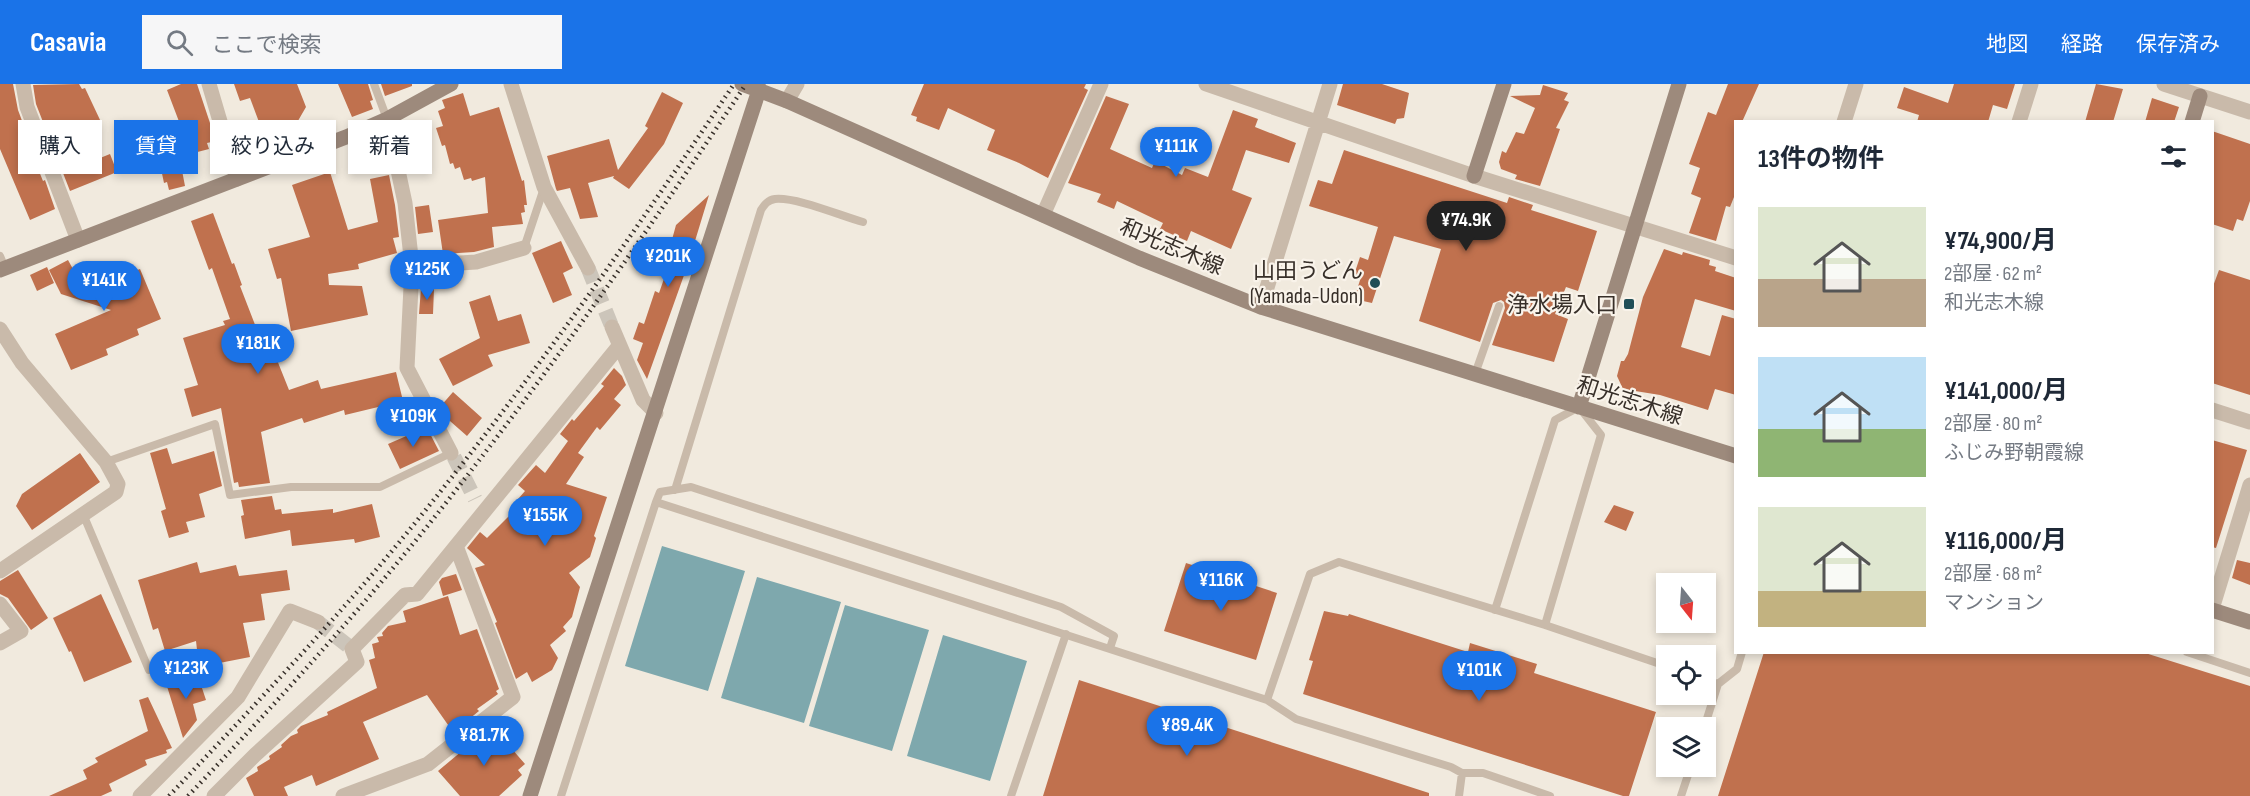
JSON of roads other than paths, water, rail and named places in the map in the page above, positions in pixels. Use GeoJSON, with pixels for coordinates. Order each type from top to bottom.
{"type":"FeatureCollection","features":[{"type":"Feature","properties":{"kind":"main road"},"geometry":{"type":"LineString","coordinates":[[2,265],[78,240],[237,178],[252,175],[387,119],[451,84]]}},
{"type":"Feature","properties":{"kind":"main road","name":"和光志木線"},"geometry":{"type":"LineString","coordinates":[[742,84],[758,87],[1139,258],[1261,307],[1734,455]]}},
{"type":"Feature","properties":{"kind":"main road"},"geometry":{"type":"LineString","coordinates":[[1474,176],[1504,84]]}},
{"type":"Feature","properties":{"kind":"main road"},"geometry":{"type":"LineString","coordinates":[[1579,407],[1679,84]]}},
{"type":"Feature","properties":{"kind":"main road"},"geometry":{"type":"LineString","coordinates":[[530,796],[656,413],[758,87]]}},
{"type":"Feature","properties":{"kind":"main road"},"geometry":{"type":"LineString","coordinates":[[2193,120],[2200,96]]}},
{"type":"Feature","properties":{"kind":"main road"},"geometry":{"type":"LineString","coordinates":[[2214,610],[2250,622]]}},
{"type":"Feature","properties":{"kind":"street"},"geometry":{"type":"LineString","coordinates":[[23,84],[27,106],[78,240]]}},
{"type":"Feature","properties":{"kind":"street"},"geometry":{"type":"LineString","coordinates":[[209,84],[237,178]]}},
{"type":"Feature","properties":{"kind":"street"},"geometry":{"type":"LineString","coordinates":[[511,84],[544,188],[588,268]]}},
{"type":"Feature","properties":{"kind":"street"},"geometry":{"type":"LineString","coordinates":[[787,101],[797,84]]}},
{"type":"Feature","properties":{"kind":"street"},"geometry":{"type":"LineString","coordinates":[[1043,215],[1101,84]]}},
{"type":"Feature","properties":{"kind":"street"},"geometry":{"type":"LineString","coordinates":[[1206,84],[1474,176],[1734,257]]}},
{"type":"Feature","properties":{"kind":"street"},"geometry":{"type":"LineString","coordinates":[[1261,307],[1330,84]]}},
{"type":"Feature","properties":{"kind":"street"},"geometry":{"type":"LineString","coordinates":[[1845,120],[1856,84]]}},
{"type":"Feature","properties":{"kind":"street"},"geometry":{"type":"LineString","coordinates":[[2020,120],[2031,84]]}},
{"type":"Feature","properties":{"kind":"street"},"geometry":{"type":"LineString","coordinates":[[2164,84],[2250,112]]}},
{"type":"Feature","properties":{"kind":"street"},"geometry":{"type":"LineString","coordinates":[[387,119],[405,203],[411,266],[407,368],[453,455]]}},
{"type":"Feature","properties":{"kind":"street"},"geometry":{"type":"LineString","coordinates":[[411,266],[476,262],[524,248]]}},
{"type":"Feature","properties":{"kind":"street"},"geometry":{"type":"LineString","coordinates":[[612,327],[644,400],[656,413]]}},
{"type":"Feature","properties":{"kind":"street"},"geometry":{"type":"LineString","coordinates":[[0,329],[22,363],[106,462],[118,483],[116,492],[0,571]]}},
{"type":"Feature","properties":{"kind":"street"},"geometry":{"type":"LineString","coordinates":[[214,796],[255,755],[357,662],[352,649],[405,595],[417,594],[619,346]]}},
{"type":"Feature","properties":{"kind":"street"},"geometry":{"type":"LineString","coordinates":[[2214,411],[2250,422]]}},
{"type":"Feature","properties":{"kind":"street"},"geometry":{"type":"LineString","coordinates":[[2214,602],[2250,485]]}},
{"type":"Feature","properties":{"kind":"street"},"geometry":{"type":"LineString","coordinates":[[475,500],[480,516]]}},
{"type":"Feature","properties":{"kind":"street"},"geometry":{"type":"LineString","coordinates":[[343,796],[428,764],[513,698],[456,546]]}},
{"type":"Feature","properties":{"kind":"street"},"geometry":{"type":"LineString","coordinates":[[0,604],[21,631],[0,643]]}},
{"type":"Feature","properties":{"kind":"street"},"geometry":{"type":"LineString","coordinates":[[140,796],[238,697],[290,611],[318,622]]}},
{"type":"Feature","properties":{"kind":"lane"},"geometry":{"type":"LineString","coordinates":[[374,84],[387,119]]}},
{"type":"Feature","properties":{"kind":"lane"},"geometry":{"type":"LineString","coordinates":[[524,248],[544,188]]}},
{"type":"Feature","properties":{"kind":"lane"},"geometry":{"type":"LineString","coordinates":[[675,490],[765,203],[774,199],[792,201],[862,222]]}},
{"type":"Feature","properties":{"kind":"lane"},"geometry":{"type":"LineString","coordinates":[[1475,374],[1499,306]]}},
{"type":"Feature","properties":{"kind":"lane"},"geometry":{"type":"LineString","coordinates":[[1495,609],[1555,420],[1579,407],[1601,435],[1545,625]]}},
{"type":"Feature","properties":{"kind":"lane"},"geometry":{"type":"LineString","coordinates":[[106,462],[215,424],[230,495],[291,486],[381,487],[453,455]]}},
{"type":"Feature","properties":{"kind":"lane"},"geometry":{"type":"LineString","coordinates":[[561,796],[660,492],[691,487],[1061,607],[1114,636],[1110,648]]}},
{"type":"Feature","properties":{"kind":"lane"},"geometry":{"type":"LineString","coordinates":[[656,502],[1267,700],[1296,719],[1451,766],[1462,773],[1483,773],[1550,796]]}},
{"type":"Feature","properties":{"kind":"lane"},"geometry":{"type":"LineString","coordinates":[[83,514],[149,669],[177,662]]}},
{"type":"Feature","properties":{"kind":"lane"},"geometry":{"type":"LineString","coordinates":[[1267,700],[1311,574],[1339,562],[1495,609],[1656,663]]}},
{"type":"Feature","properties":{"kind":"lane"},"geometry":{"type":"LineString","coordinates":[[1011,796],[1066,634]]}},
{"type":"Feature","properties":{"kind":"lane"},"geometry":{"type":"LineString","coordinates":[[1708,717],[1718,684],[1737,669],[1741,654]]}},
{"type":"Feature","properties":{"kind":"lane"},"geometry":{"type":"LineString","coordinates":[[2193,654],[2250,673]]}},
{"type":"Feature","properties":{"kind":"lane"},"geometry":{"type":"LineString","coordinates":[[1459,796],[1462,773]]}},
{"type":"Feature","properties":{"kind":"lane"},"geometry":{"type":"LineString","coordinates":[[1681,796],[1687,777]]}},
{"type":"Feature","properties":{"kind":"water"},"geometry":{"type":"Polygon","coordinates":[[[662,546],[745,571],[708,691],[625,666],[662,546]]]}},
{"type":"Feature","properties":{"kind":"water"},"geometry":{"type":"Polygon","coordinates":[[[757,577],[841,602],[804,723],[721,698],[757,577]]]}},
{"type":"Feature","properties":{"kind":"water"},"geometry":{"type":"Polygon","coordinates":[[[845,605],[929,630],[892,751],[809,726],[845,605]]]}},
{"type":"Feature","properties":{"kind":"water"},"geometry":{"type":"Polygon","coordinates":[[[943,635],[1027,661],[990,781],[907,756],[943,635]]]}},
{"type":"Feature","properties":{"kind":"tunnel"},"geometry":{"type":"LineString","coordinates":[[588,268],[612,327]]}},
{"type":"Feature","properties":{"kind":"tunnel"},"geometry":{"type":"LineString","coordinates":[[454,457],[475,499]]}},
{"type":"Feature","properties":{"kind":"tunnel"},"geometry":{"type":"LineString","coordinates":[[318,622],[352,649]]}},
{"type":"Feature","properties":{"kind":"railway"},"geometry":{"type":"LineString","coordinates":[[169,796],[271,688],[370,577],[467,458],[604,273],[734,84]]}},
{"type":"Feature","properties":{"kind":"railway"},"geometry":{"type":"LineString","coordinates":[[188,796],[330,642],[431,522],[537,384],[678,185],[746,84]]}},
{"type":"Feature","properties":{"kind":"place","name":"山田うどん (Yamada-Udon)"},"geometry":{"type":"Point","coordinates":[1375,283]}},
{"type":"Feature","properties":{"kind":"place","name":"浄水場入口"},"geometry":{"type":"Point","coordinates":[1629,304]}}]}
